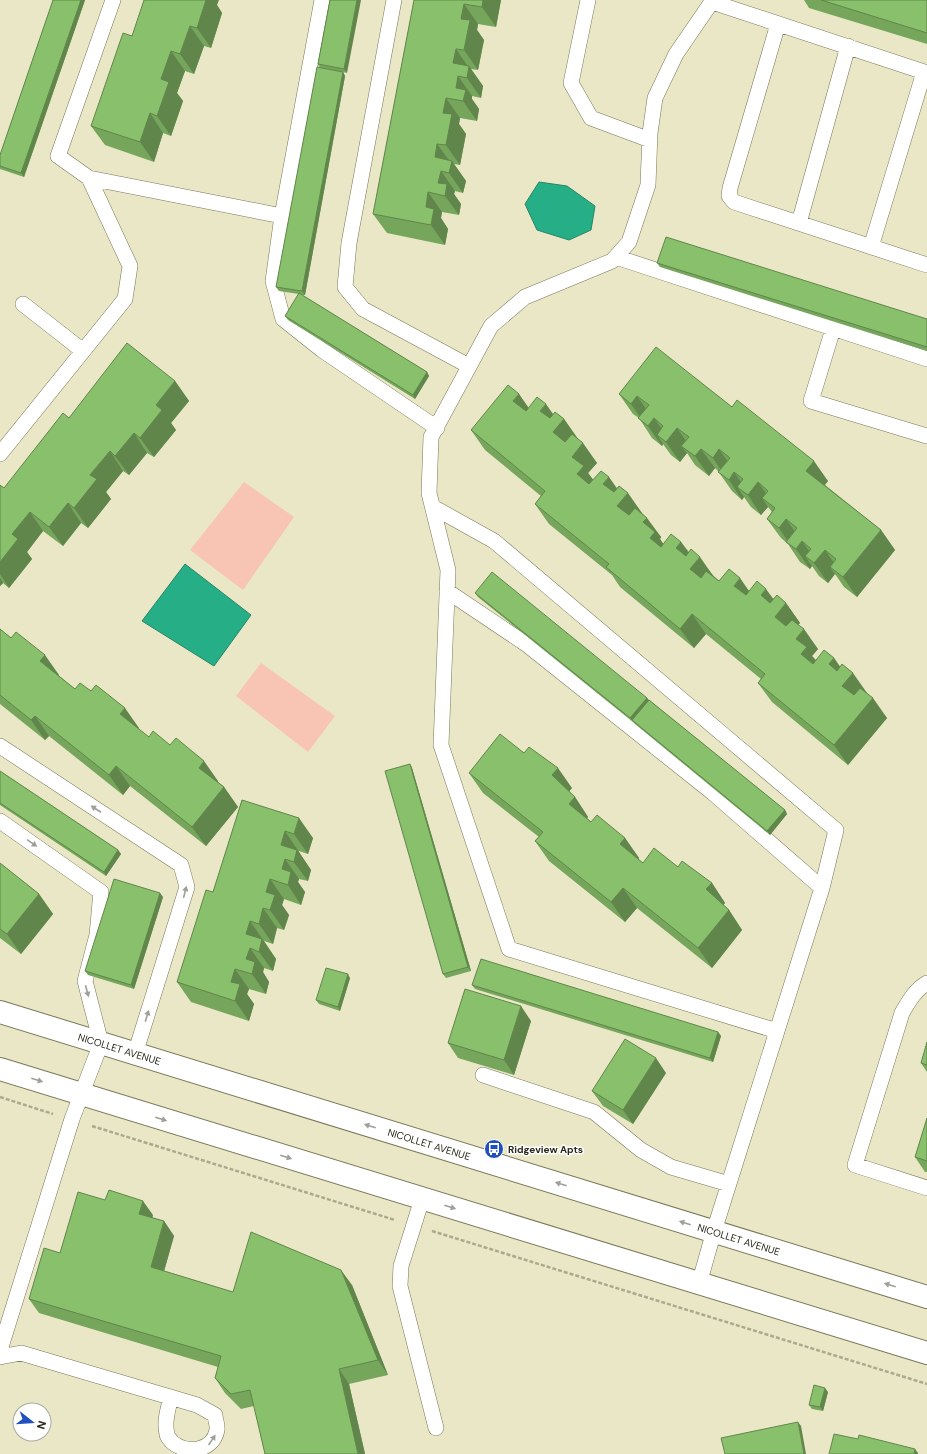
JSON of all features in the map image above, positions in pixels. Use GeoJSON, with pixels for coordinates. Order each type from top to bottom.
{"type":"FeatureCollection","features":[{"type":"Feature","properties":{"kind":"main road","name":"NICOLLET AVENUE"},"geometry":{"type":"LineString","coordinates":[[0,1012],[927,1297]]}},
{"type":"Feature","properties":{"kind":"main road"},"geometry":{"type":"LineString","coordinates":[[0,1069],[927,1353]]}},
{"type":"Feature","properties":{"kind":"lane"},"geometry":{"type":"LineString","coordinates":[[113,0],[58,156],[89,178],[282,216]]}},
{"type":"Feature","properties":{"kind":"lane"},"geometry":{"type":"LineString","coordinates":[[322,0],[282,216],[273,281],[283,319],[322,350],[437,428]]}},
{"type":"Feature","properties":{"kind":"lane"},"geometry":{"type":"LineString","coordinates":[[394,0],[350,243],[345,287],[363,309],[469,366]]}},
{"type":"Feature","properties":{"kind":"lane"},"geometry":{"type":"LineString","coordinates":[[588,0],[571,83],[591,118],[650,140]]}},
{"type":"Feature","properties":{"kind":"lane"},"geometry":{"type":"LineString","coordinates":[[777,1030],[509,949],[441,745],[448,570],[430,493],[431,437],[491,326],[525,297],[612,261],[628,242],[648,185],[650,140],[655,98],[676,54],[712,1],[925,73],[871,247]]}},
{"type":"Feature","properties":{"kind":"lane"},"geometry":{"type":"LineString","coordinates":[[778,24],[730,188],[729,196],[734,202],[927,265]]}},
{"type":"Feature","properties":{"kind":"lane"},"geometry":{"type":"LineString","coordinates":[[799,224],[848,46]]}},
{"type":"Feature","properties":{"kind":"lane"},"geometry":{"type":"LineString","coordinates":[[0,454],[125,299],[130,266],[89,178]]}},
{"type":"Feature","properties":{"kind":"lane"},"geometry":{"type":"LineString","coordinates":[[616,257],[927,359]]}},
{"type":"Feature","properties":{"kind":"lane"},"geometry":{"type":"LineString","coordinates":[[23,304],[83,351]]}},
{"type":"Feature","properties":{"kind":"lane"},"geometry":{"type":"LineString","coordinates":[[833,328],[812,401],[927,436]]}},
{"type":"Feature","properties":{"kind":"lane"},"geometry":{"type":"LineString","coordinates":[[433,507],[494,541],[836,830],[822,888],[714,1231],[700,1284]]}},
{"type":"Feature","properties":{"kind":"lane"},"geometry":{"type":"LineString","coordinates":[[447,591],[544,659],[713,793],[822,888]]}},
{"type":"Feature","properties":{"kind":"lane"},"geometry":{"type":"LineString","coordinates":[[0,746],[181,865],[187,887],[135,1054]]}},
{"type":"Feature","properties":{"kind":"lane"},"geometry":{"type":"LineString","coordinates":[[0,821],[101,892],[97,935],[85,981],[101,1043],[72,1119],[0,1350]]}},
{"type":"Feature","properties":{"kind":"lane"},"geometry":{"type":"LineString","coordinates":[[927,983],[922,986],[911,998],[902,1012],[855,1165],[927,1188]]}},
{"type":"Feature","properties":{"kind":"lane"},"geometry":{"type":"LineString","coordinates":[[483,1075],[594,1112],[641,1150],[671,1167],[729,1184]]}},
{"type":"Feature","properties":{"kind":"lane"},"geometry":{"type":"LineString","coordinates":[[422,1199],[401,1266],[400,1286],[436,1428]]}},
{"type":"Feature","properties":{"kind":"lane"},"geometry":{"type":"LineString","coordinates":[[0,1356],[21,1353],[171,1397]]}},
{"type":"Feature","properties":{"kind":"path"},"geometry":{"type":"LineString","coordinates":[[0,1097],[927,1384]]}},
{"type":"Feature","properties":{"kind":"shaded area"},"geometry":{"type":"Polygon","coordinates":[[[539,182],[567,186],[595,206],[591,230],[569,240],[537,230],[525,204],[539,182]]]}},
{"type":"Feature","properties":{"kind":"shaded area"},"geometry":{"type":"Polygon","coordinates":[[[244,482],[294,517],[243,590],[190,550],[244,482]]]}},
{"type":"Feature","properties":{"kind":"shaded area"},"geometry":{"type":"Polygon","coordinates":[[[185,564],[251,615],[214,666],[142,621],[185,564]]]}},
{"type":"Feature","properties":{"kind":"shaded area"},"geometry":{"type":"Polygon","coordinates":[[[261,663],[335,716],[308,752],[236,696],[261,663]]]}},
{"type":"Feature","properties":{"kind":"building"},"geometry":{"type":"Polygon","coordinates":[[[53,0],[81,0],[21,173],[0,166],[0,155],[53,0]]]}},
{"type":"Feature","properties":{"kind":"building"},"geometry":{"type":"Polygon","coordinates":[[[144,0],[206,0],[197,28],[190,26],[180,54],[171,51],[161,79],[169,82],[157,116],[150,113],[140,142],[91,126],[123,33],[132,36],[144,0]]]}},
{"type":"Feature","properties":{"kind":"building"},"geometry":{"type":"Polygon","coordinates":[[[330,0],[357,0],[344,69],[318,64],[330,0]]]}},
{"type":"Feature","properties":{"kind":"building"},"geometry":{"type":"Polygon","coordinates":[[[414,0],[483,0],[482,7],[464,4],[461,19],[470,20],[464,50],[456,49],[453,63],[469,66],[467,78],[458,76],[456,88],[466,90],[463,101],[446,98],[443,113],[452,114],[446,145],[437,144],[435,157],[452,161],[449,173],[441,171],[438,183],[447,184],[445,196],[428,192],[426,207],[434,209],[431,225],[373,214],[414,0]]]}},
{"type":"Feature","properties":{"kind":"building"},"geometry":{"type":"Polygon","coordinates":[[[821,0],[927,0],[927,33],[821,0]]]}},
{"type":"Feature","properties":{"kind":"building"},"geometry":{"type":"Polygon","coordinates":[[[317,67],[343,72],[302,291],[276,287],[317,67]]]}},
{"type":"Feature","properties":{"kind":"building"},"geometry":{"type":"Polygon","coordinates":[[[666,237],[927,319],[927,347],[657,263],[666,237]]]}},
{"type":"Feature","properties":{"kind":"building"},"geometry":{"type":"Polygon","coordinates":[[[299,293],[427,372],[413,395],[285,316],[299,293]]]}},
{"type":"Feature","properties":{"kind":"building"},"geometry":{"type":"Polygon","coordinates":[[[127,343],[175,381],[156,405],[162,410],[140,438],[134,433],[115,456],[110,451],[90,475],[97,479],[74,508],[68,503],[49,527],[30,512],[12,534],[18,539],[0,562],[0,485],[4,488],[63,413],[69,418],[127,343]]]}},
{"type":"Feature","properties":{"kind":"building"},"geometry":{"type":"Polygon","coordinates":[[[656,347],[732,407],[737,400],[814,461],[806,471],[881,530],[843,577],[830,567],[836,559],[825,550],[814,563],[805,556],[811,549],[802,541],[796,549],[786,542],[797,528],[786,519],[779,528],[767,519],[775,508],[762,498],[768,491],[758,482],[748,495],[737,487],[743,479],[734,472],[729,480],[718,472],[730,458],[719,449],[713,458],[701,449],[695,456],[681,446],[689,437],[677,428],[666,442],[657,435],[663,426],[654,418],[648,426],[638,418],[649,405],[637,396],[631,404],[619,394],[656,347]]]}},
{"type":"Feature","properties":{"kind":"building"},"geometry":{"type":"Polygon","coordinates":[[[508,385],[519,394],[513,401],[526,411],[537,397],[546,404],[540,411],[550,418],[555,412],[564,419],[553,432],[565,442],[572,434],[583,443],[572,457],[584,466],[577,474],[589,484],[601,471],[609,477],[603,484],[614,492],[619,486],[628,493],[617,506],[629,515],[635,508],[647,518],[643,522],[655,532],[650,538],[661,547],[671,534],[681,542],[676,548],[686,556],[691,549],[700,557],[690,569],[701,578],[706,571],[719,581],[729,569],[740,578],[734,586],[746,595],[757,581],[766,589],[761,595],[770,603],[777,595],[786,603],[775,617],[786,626],[792,620],[804,629],[796,639],[807,647],[801,654],[813,664],[824,650],[834,658],[829,664],[837,671],[842,664],[853,673],[842,686],[854,695],[860,688],[873,698],[834,745],[758,683],[765,674],[692,614],[680,629],[606,567],[609,564],[535,504],[545,491],[471,430],[508,385]]]}},
{"type":"Feature","properties":{"kind":"building"},"geometry":{"type":"Polygon","coordinates":[[[492,572],[647,698],[630,718],[475,593],[492,572]]]}},
{"type":"Feature","properties":{"kind":"building"},"geometry":{"type":"Polygon","coordinates":[[[0,629],[11,638],[16,632],[45,655],[40,661],[75,689],[80,683],[91,691],[96,685],[125,708],[120,714],[149,737],[153,731],[170,745],[176,738],[204,761],[199,768],[224,787],[192,827],[116,766],[109,775],[35,716],[31,720],[0,695],[0,629]]]}},
{"type":"Feature","properties":{"kind":"building"},"geometry":{"type":"Polygon","coordinates":[[[649,700],[785,810],[767,831],[632,720],[649,700]]]}},
{"type":"Feature","properties":{"kind":"building"},"geometry":{"type":"Polygon","coordinates":[[[500,734],[524,753],[529,747],[558,768],[552,775],[575,797],[569,804],[591,822],[597,815],[625,838],[620,844],[643,863],[654,848],[678,867],[682,861],[712,883],[706,889],[729,910],[698,948],[623,888],[611,902],[535,841],[543,832],[469,773],[500,734]]]}},
{"type":"Feature","properties":{"kind":"building"},"geometry":{"type":"Polygon","coordinates":[[[410,764],[468,967],[443,974],[385,771],[410,764]]]}},
{"type":"Feature","properties":{"kind":"building"},"geometry":{"type":"Polygon","coordinates":[[[0,771],[118,850],[104,872],[0,803],[0,771]]]}},
{"type":"Feature","properties":{"kind":"building"},"geometry":{"type":"Polygon","coordinates":[[[242,800],[299,818],[294,834],[285,831],[281,845],[297,850],[294,862],[285,859],[282,869],[291,872],[288,885],[270,879],[266,892],[275,895],[270,910],[263,908],[259,924],[250,921],[246,934],[262,939],[259,952],[250,948],[246,959],[255,962],[252,974],[235,969],[231,982],[240,984],[235,1001],[177,982],[206,890],[213,892],[242,800]]]}},
{"type":"Feature","properties":{"kind":"building"},"geometry":{"type":"Polygon","coordinates":[[[0,863],[39,894],[7,934],[0,929],[0,863]]]}},
{"type":"Feature","properties":{"kind":"building"},"geometry":{"type":"Polygon","coordinates":[[[114,879],[160,893],[131,985],[85,971],[114,879]]]}},
{"type":"Feature","properties":{"kind":"building"},"geometry":{"type":"Polygon","coordinates":[[[481,959],[718,1032],[710,1058],[472,985],[481,959]]]}},
{"type":"Feature","properties":{"kind":"building"},"geometry":{"type":"Polygon","coordinates":[[[326,968],[348,974],[338,1007],[316,1000],[326,968]]]}},
{"type":"Feature","properties":{"kind":"building"},"geometry":{"type":"Polygon","coordinates":[[[465,989],[521,1006],[504,1060],[448,1043],[465,989]]]}},
{"type":"Feature","properties":{"kind":"building"},"geometry":{"type":"Polygon","coordinates":[[[625,1039],[656,1058],[623,1110],[592,1091],[625,1039]]]}},
{"type":"Feature","properties":{"kind":"building"},"geometry":{"type":"Polygon","coordinates":[[[927,1042],[927,1065],[921,1063],[927,1042]]]}},
{"type":"Feature","properties":{"kind":"building"},"geometry":{"type":"Polygon","coordinates":[[[927,1118],[927,1161],[915,1157],[927,1118]]]}},
{"type":"Feature","properties":{"kind":"building"},"geometry":{"type":"Polygon","coordinates":[[[109,1190],[143,1201],[139,1214],[164,1221],[151,1267],[233,1292],[251,1232],[341,1270],[378,1360],[339,1369],[358,1454],[265,1454],[250,1390],[231,1394],[215,1378],[221,1356],[29,1299],[44,1248],[60,1253],[78,1192],[105,1200],[109,1190]]]}},
{"type":"Feature","properties":{"kind":"building"},"geometry":{"type":"Polygon","coordinates":[[[814,1385],[825,1388],[820,1407],[809,1405],[814,1385]]]}},
{"type":"Feature","properties":{"kind":"building"},"geometry":{"type":"Polygon","coordinates":[[[798,1422],[804,1454],[725,1454],[721,1438],[798,1422]]]}},
{"type":"Feature","properties":{"kind":"building"},"geometry":{"type":"Polygon","coordinates":[[[834,1434],[858,1439],[859,1435],[915,1449],[914,1454],[829,1454],[834,1434]]]}},
{"type":"Feature","properties":{"kind":"place","name":"Ridgeview Apts"},"geometry":{"type":"Point","coordinates":[494,1149]}}]}
